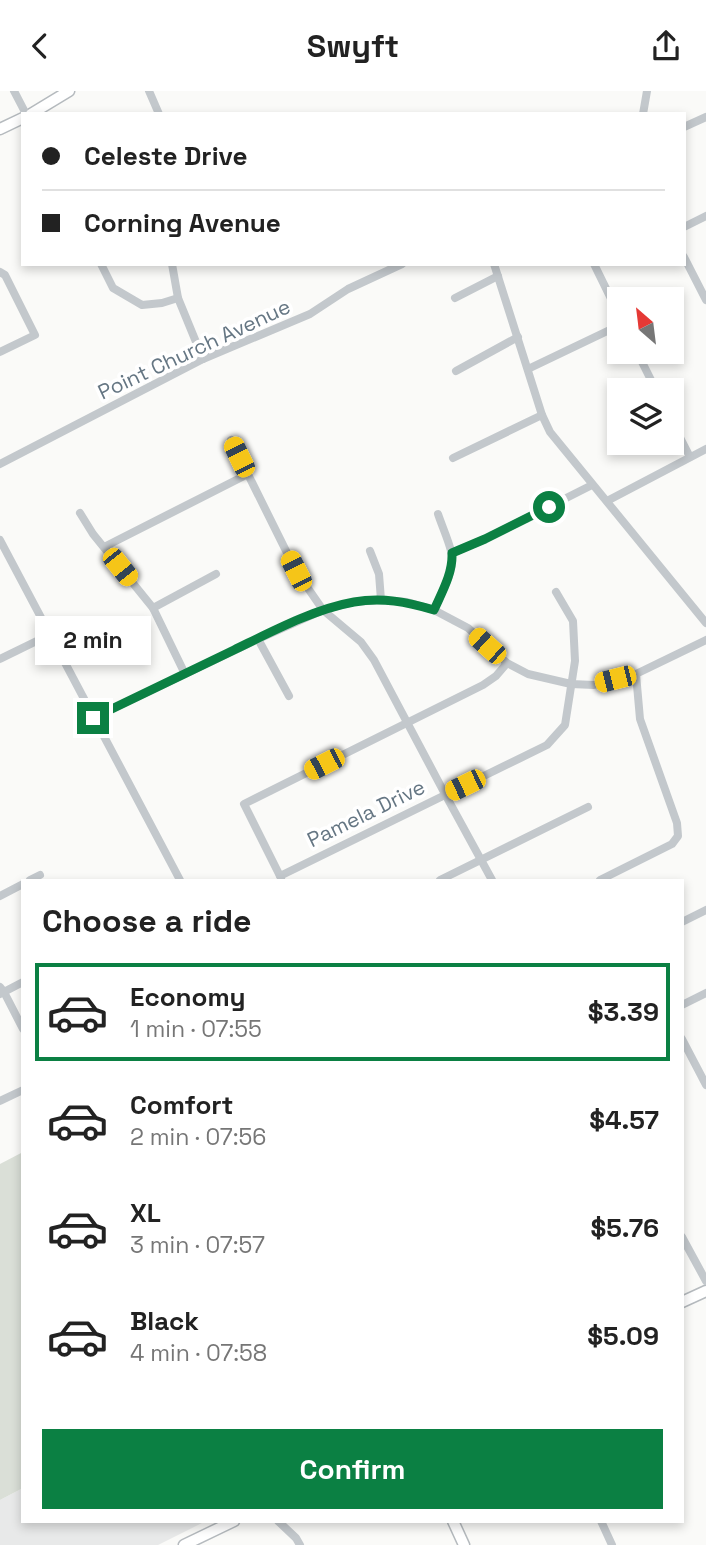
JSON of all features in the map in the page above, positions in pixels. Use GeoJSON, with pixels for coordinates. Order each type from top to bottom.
{"type":"FeatureCollection","features":[{"type":"Feature","properties":{"kind":"main road"},"geometry":{"type":"LineString","coordinates":[[32,112],[69,91]]}},
{"type":"Feature","properties":{"kind":"main road"},"geometry":{"type":"LineString","coordinates":[[0,129],[21,119]]}},
{"type":"Feature","properties":{"kind":"main road"},"geometry":{"type":"LineString","coordinates":[[684,1301],[706,1291]]}},
{"type":"Feature","properties":{"kind":"main road"},"geometry":{"type":"LineString","coordinates":[[184,1545],[200,1542],[231,1523]]}},
{"type":"Feature","properties":{"kind":"main road"},"geometry":{"type":"LineString","coordinates":[[454,1523],[464,1545]]}},
{"type":"Feature","properties":{"kind":"street"},"geometry":{"type":"LineString","coordinates":[[14,91],[28,112]]}},
{"type":"Feature","properties":{"kind":"street"},"geometry":{"type":"LineString","coordinates":[[149,91],[158,112]]}},
{"type":"Feature","properties":{"kind":"street"},"geometry":{"type":"LineString","coordinates":[[643,112],[648,91]]}},
{"type":"Feature","properties":{"kind":"street"},"geometry":{"type":"LineString","coordinates":[[686,126],[706,117]]}},
{"type":"Feature","properties":{"kind":"street"},"geometry":{"type":"LineString","coordinates":[[686,226],[706,216]]}},
{"type":"Feature","properties":{"kind":"street"},"geometry":{"type":"LineString","coordinates":[[686,261],[706,300]]}},
{"type":"Feature","properties":{"kind":"street"},"geometry":{"type":"LineString","coordinates":[[102,266],[113,288],[142,305],[178,298]]}},
{"type":"Feature","properties":{"kind":"street"},"geometry":{"type":"LineString","coordinates":[[173,266],[178,298],[203,359]]}},
{"type":"Feature","properties":{"kind":"street","name":"Point Church Avenue"},"geometry":{"type":"LineString","coordinates":[[0,464],[203,359],[310,314],[348,289],[398,266]]}},
{"type":"Feature","properties":{"kind":"street"},"geometry":{"type":"LineString","coordinates":[[495,266],[542,415],[550,432],[706,623]]}},
{"type":"Feature","properties":{"kind":"street"},"geometry":{"type":"LineString","coordinates":[[595,266],[607,290]]}},
{"type":"Feature","properties":{"kind":"street"},"geometry":{"type":"LineString","coordinates":[[0,272],[5,275],[35,335],[0,352]]}},
{"type":"Feature","properties":{"kind":"street"},"geometry":{"type":"LineString","coordinates":[[455,298],[498,276]]}},
{"type":"Feature","properties":{"kind":"street"},"geometry":{"type":"LineString","coordinates":[[528,369],[607,331]]}},
{"type":"Feature","properties":{"kind":"street"},"geometry":{"type":"LineString","coordinates":[[456,371],[518,337]]}},
{"type":"Feature","properties":{"kind":"street"},"geometry":{"type":"LineString","coordinates":[[453,458],[542,415]]}},
{"type":"Feature","properties":{"kind":"street"},"geometry":{"type":"LineString","coordinates":[[231,440],[296,571],[323,610],[361,642],[374,660],[491,879]]}},
{"type":"Feature","properties":{"kind":"street"},"geometry":{"type":"LineString","coordinates":[[684,445],[690,457]]}},
{"type":"Feature","properties":{"kind":"street"},"geometry":{"type":"LineString","coordinates":[[607,501],[706,449]]}},
{"type":"Feature","properties":{"kind":"street"},"geometry":{"type":"LineString","coordinates":[[104,547],[248,474]]}},
{"type":"Feature","properties":{"kind":"street"},"geometry":{"type":"LineString","coordinates":[[452,553],[592,485]]}},
{"type":"Feature","properties":{"kind":"street"},"geometry":{"type":"LineString","coordinates":[[80,513],[153,608],[185,674]]}},
{"type":"Feature","properties":{"kind":"street"},"geometry":{"type":"LineString","coordinates":[[434,610],[452,560],[438,514]]}},
{"type":"Feature","properties":{"kind":"street"},"geometry":{"type":"LineString","coordinates":[[0,540],[179,879]]}},
{"type":"Feature","properties":{"kind":"street"},"geometry":{"type":"LineString","coordinates":[[370,551],[379,574],[381,600]]}},
{"type":"Feature","properties":{"kind":"street"},"geometry":{"type":"LineString","coordinates":[[153,608],[216,574]]}},
{"type":"Feature","properties":{"kind":"street","name":"Pamela Drive"},"geometry":{"type":"LineString","coordinates":[[281,878],[547,745],[565,726],[575,661],[573,621],[556,592]]}},
{"type":"Feature","properties":{"kind":"street"},"geometry":{"type":"LineString","coordinates":[[93,718],[323,610],[354,602],[407,602],[434,610],[468,628],[507,663],[528,674],[571,684],[593,685],[636,674],[706,640]]}},
{"type":"Feature","properties":{"kind":"street"},"geometry":{"type":"LineString","coordinates":[[0,659],[49,635]]}},
{"type":"Feature","properties":{"kind":"street"},"geometry":{"type":"LineString","coordinates":[[258,639],[289,695]]}},
{"type":"Feature","properties":{"kind":"street"},"geometry":{"type":"LineString","coordinates":[[281,878],[244,804],[483,685],[496,676],[507,663]]}},
{"type":"Feature","properties":{"kind":"street"},"geometry":{"type":"LineString","coordinates":[[602,879],[672,844],[678,836],[677,823],[640,719],[636,674]]}},
{"type":"Feature","properties":{"kind":"street"},"geometry":{"type":"LineString","coordinates":[[442,879],[588,807]]}},
{"type":"Feature","properties":{"kind":"street"},"geometry":{"type":"LineString","coordinates":[[32,879],[40,875]]}},
{"type":"Feature","properties":{"kind":"street"},"geometry":{"type":"LineString","coordinates":[[0,896],[21,885]]}},
{"type":"Feature","properties":{"kind":"street"},"geometry":{"type":"LineString","coordinates":[[684,921],[706,910]]}},
{"type":"Feature","properties":{"kind":"street"},"geometry":{"type":"LineString","coordinates":[[21,983],[1,991],[21,1026]]}},
{"type":"Feature","properties":{"kind":"street"},"geometry":{"type":"LineString","coordinates":[[684,1004],[706,993]]}},
{"type":"Feature","properties":{"kind":"street"},"geometry":{"type":"LineString","coordinates":[[684,1042],[703,1074],[706,1086]]}},
{"type":"Feature","properties":{"kind":"street"},"geometry":{"type":"LineString","coordinates":[[0,1101],[21,1091]]}},
{"type":"Feature","properties":{"kind":"street"},"geometry":{"type":"LineString","coordinates":[[684,1241],[706,1281]]}},
{"type":"Feature","properties":{"kind":"street"},"geometry":{"type":"LineString","coordinates":[[280,1523],[300,1545]]}},
{"type":"Feature","properties":{"kind":"street"},"geometry":{"type":"LineString","coordinates":[[602,1523],[612,1545]]}},
{"type":"Feature","properties":{"kind":"shaded area"},"geometry":{"type":"Polygon","coordinates":[[[21,1153],[21,1489],[0,1500],[0,1164],[21,1153]]]}},
{"type":"Feature","properties":{"kind":"shaded area"},"geometry":{"type":"Polygon","coordinates":[[[21,1489],[21,1523],[202,1523],[158,1545],[0,1545],[0,1500],[21,1489]]]}},
{"type":"Feature","properties":{"kind":"route"},"geometry":{"type":"LineString","coordinates":[[93,718],[323,610],[354,602],[381,600],[407,602],[434,610],[448,577],[452,553],[549,507]]}}]}
